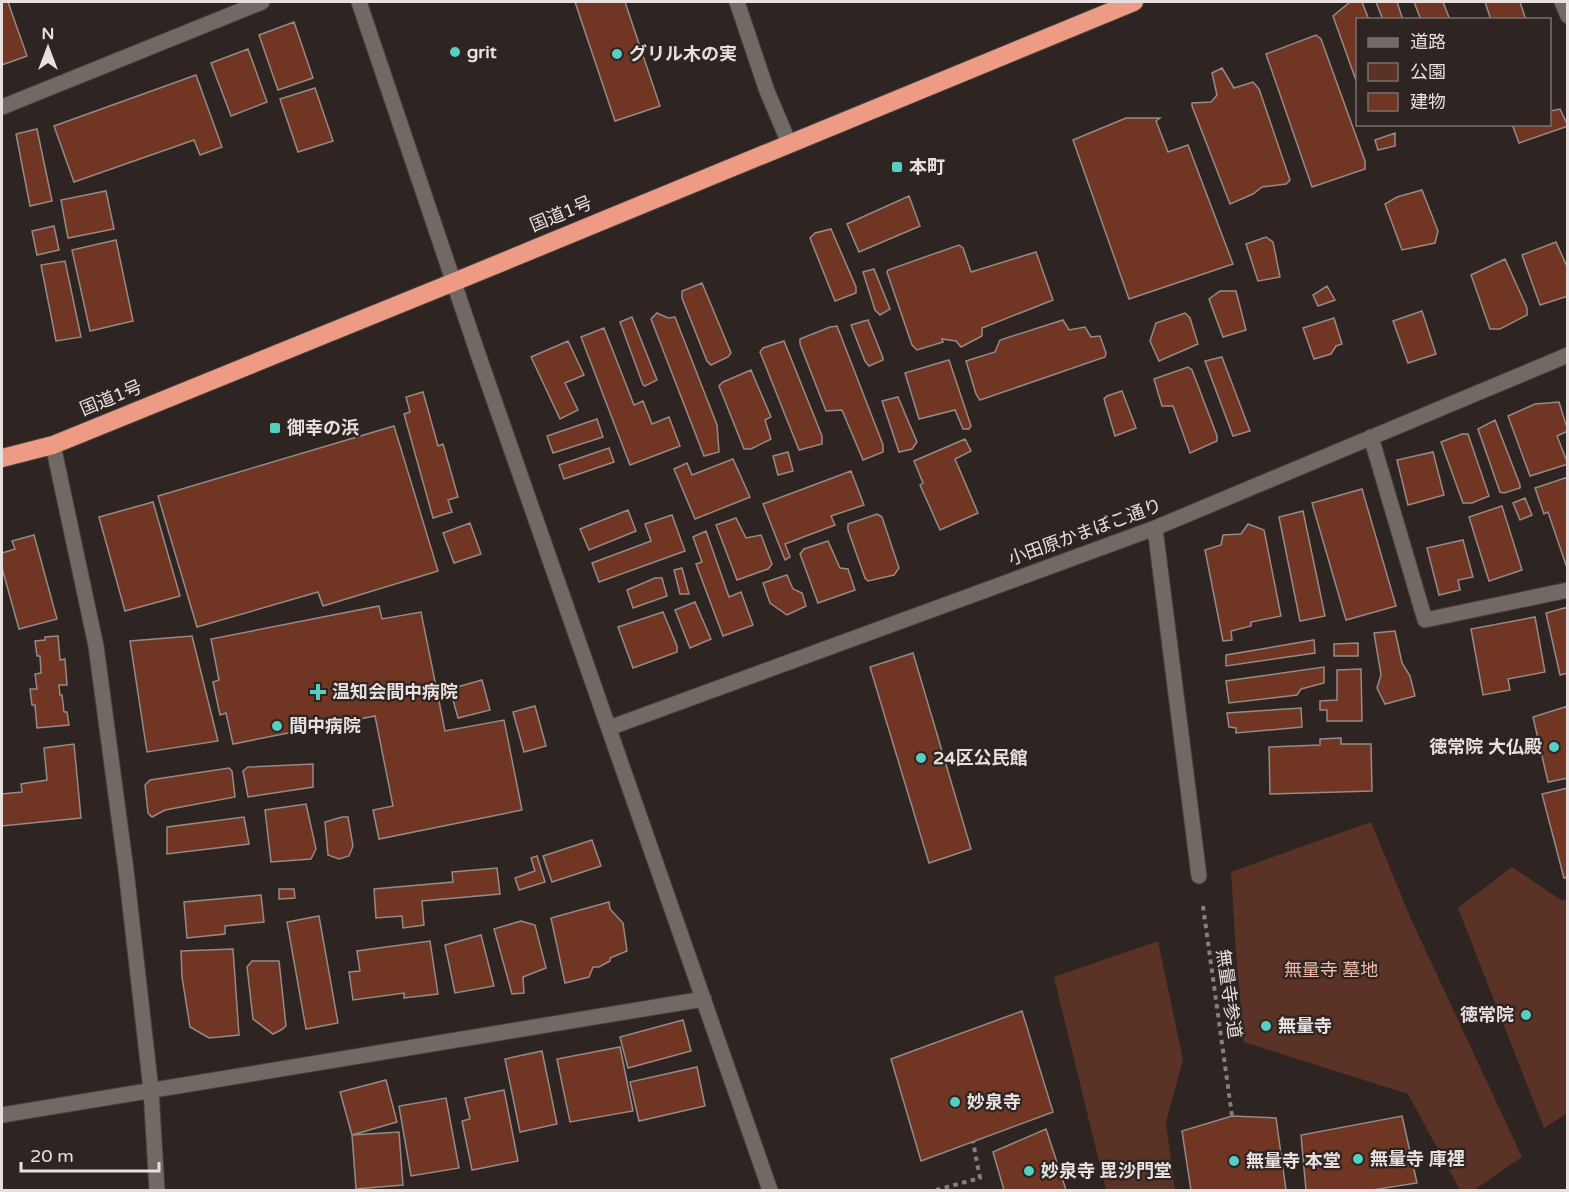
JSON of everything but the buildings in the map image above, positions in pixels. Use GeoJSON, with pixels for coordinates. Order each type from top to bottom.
{"type":"FeatureCollection","features":[{"type":"Feature","properties":{"kind":"highway","name":"国道1号"},"geometry":{"type":"LineString","coordinates":[[2,458],[53,445],[1134,2]]}},
{"type":"Feature","properties":{"kind":"street"},"geometry":{"type":"LineString","coordinates":[[2,107],[262,2]]}},
{"type":"Feature","properties":{"kind":"street"},"geometry":{"type":"LineString","coordinates":[[358,2],[478,357],[770,1191]]}},
{"type":"Feature","properties":{"kind":"street"},"geometry":{"type":"LineString","coordinates":[[737,2],[766,91],[789,143]]}},
{"type":"Feature","properties":{"kind":"street"},"geometry":{"type":"LineString","coordinates":[[1562,2],[1568,16]]}},
{"type":"Feature","properties":{"kind":"street","name":"小田原かまぼこ通り"},"geometry":{"type":"LineString","coordinates":[[609,728],[1155,528],[1568,355]]}},
{"type":"Feature","properties":{"kind":"street"},"geometry":{"type":"LineString","coordinates":[[1371,437],[1425,620],[1568,591]]}},
{"type":"Feature","properties":{"kind":"street"},"geometry":{"type":"LineString","coordinates":[[53,445],[96,646],[126,870],[151,1090],[157,1191]]}},
{"type":"Feature","properties":{"kind":"street"},"geometry":{"type":"LineString","coordinates":[[1155,528],[1199,876]]}},
{"type":"Feature","properties":{"kind":"street"},"geometry":{"type":"LineString","coordinates":[[2,1115],[704,999]]}},
{"type":"Feature","properties":{"kind":"path","name":"無量寺参道"},"geometry":{"type":"LineString","coordinates":[[1199,876],[1232,1116]]}},
{"type":"Feature","properties":{"kind":"path"},"geometry":{"type":"LineString","coordinates":[[936,1191],[980,1178],[973,1142]]}},
{"type":"Feature","properties":{"kind":"green space","name":"無量寺 墓地"},"geometry":{"type":"Polygon","coordinates":[[[1371,822],[1411,919],[1522,1157],[1474,1190],[1460,1190],[1408,1094],[1244,1042],[1231,872],[1371,822]]]}},
{"type":"Feature","properties":{"kind":"green space"},"geometry":{"type":"Polygon","coordinates":[[[1512,867],[1561,900],[1567,899],[1567,1113],[1544,1128],[1458,908],[1512,867]]]}},
{"type":"Feature","properties":{"kind":"green space"},"geometry":{"type":"Polygon","coordinates":[[[1158,941],[1183,1060],[1166,1122],[1175,1190],[1106,1190],[1054,977],[1158,941]]]}},
{"type":"Feature","properties":{"kind":"place","name":"grit"},"geometry":{"type":"Point","coordinates":[455,52]}},
{"type":"Feature","properties":{"kind":"place","name":"グリル木の実"},"geometry":{"type":"Point","coordinates":[617,54]}},
{"type":"Feature","properties":{"kind":"place","name":"本町"},"geometry":{"type":"Point","coordinates":[897,167]}},
{"type":"Feature","properties":{"kind":"place","name":"御幸の浜"},"geometry":{"type":"Point","coordinates":[275,428]}},
{"type":"Feature","properties":{"kind":"place","name":"温知会間中病院"},"geometry":{"type":"Point","coordinates":[318,692]}},
{"type":"Feature","properties":{"kind":"place","name":"間中病院"},"geometry":{"type":"Point","coordinates":[277,726]}},
{"type":"Feature","properties":{"kind":"place","name":"徳常院 大仏殿"},"geometry":{"type":"Point","coordinates":[1554,747]}},
{"type":"Feature","properties":{"kind":"place","name":"24区公民館"},"geometry":{"type":"Point","coordinates":[921,758]}},
{"type":"Feature","properties":{"kind":"place","name":"徳常院"},"geometry":{"type":"Point","coordinates":[1526,1015]}},
{"type":"Feature","properties":{"kind":"place","name":"無量寺"},"geometry":{"type":"Point","coordinates":[1266,1026]}},
{"type":"Feature","properties":{"kind":"place","name":"妙泉寺"},"geometry":{"type":"Point","coordinates":[955,1102]}},
{"type":"Feature","properties":{"kind":"place","name":"無量寺 庫裡"},"geometry":{"type":"Point","coordinates":[1358,1159]}},
{"type":"Feature","properties":{"kind":"place","name":"無量寺 本堂"},"geometry":{"type":"Point","coordinates":[1234,1161]}},
{"type":"Feature","properties":{"kind":"place","name":"妙泉寺 毘沙門堂"},"geometry":{"type":"Point","coordinates":[1029,1171]}}]}
